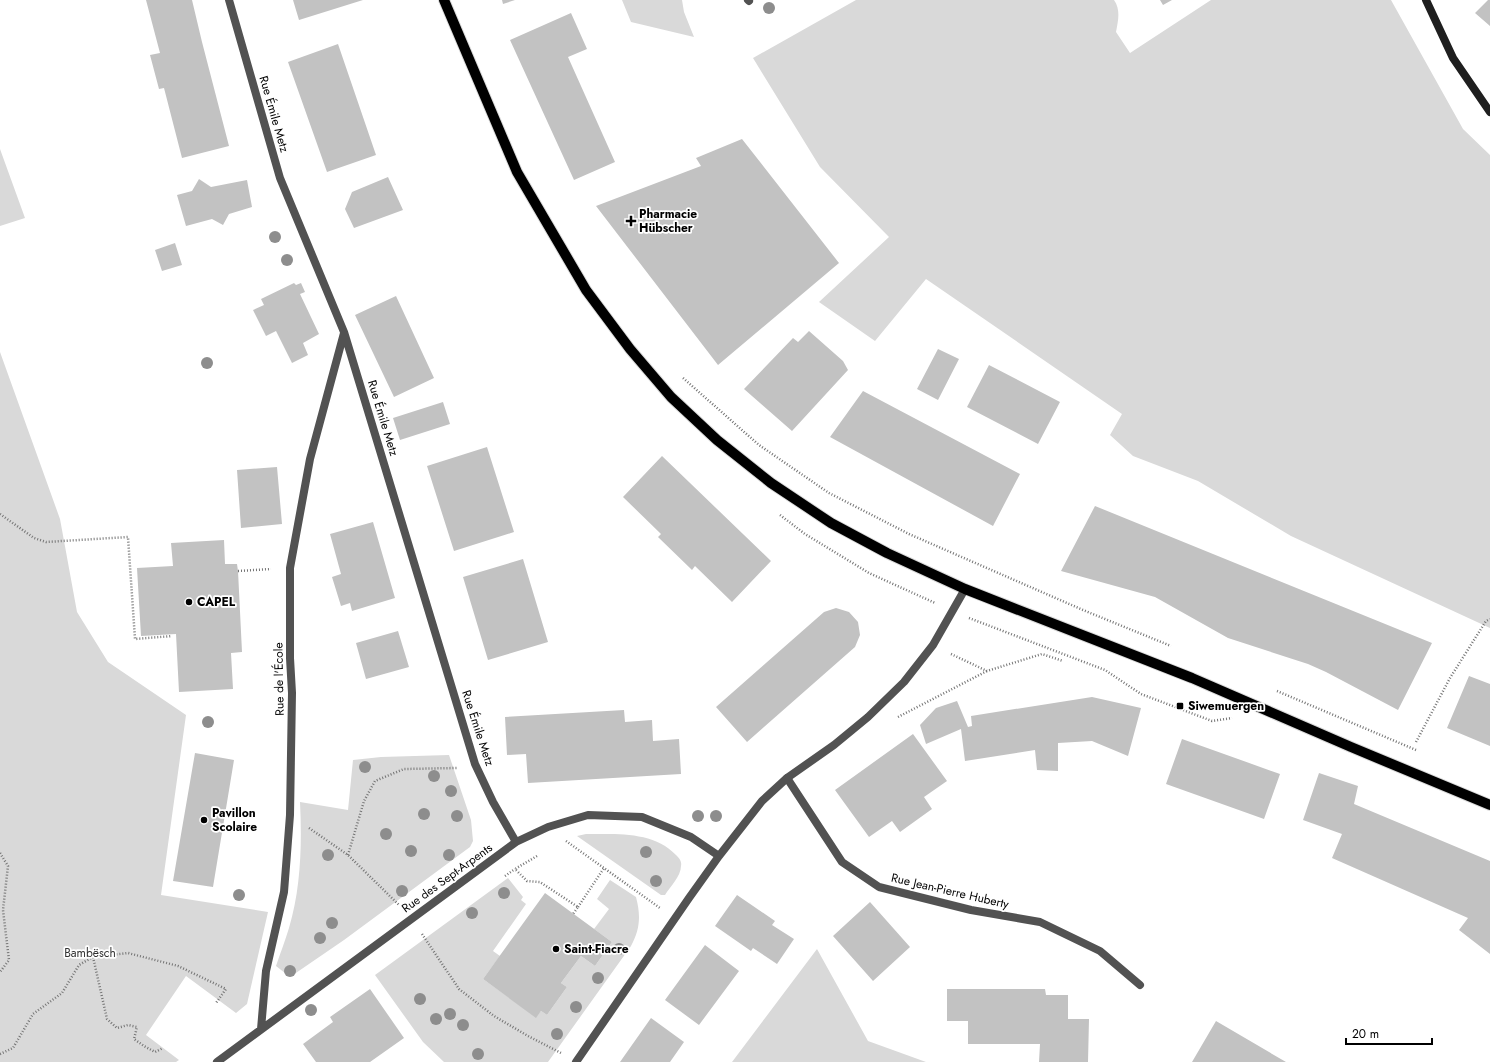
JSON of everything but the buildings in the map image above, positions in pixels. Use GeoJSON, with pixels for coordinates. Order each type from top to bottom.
{"type":"FeatureCollection","features":[{"type":"Feature","properties":{"kind":"main road"},"geometry":{"type":"LineString","coordinates":[[444,0],[517,172],[586,290],[630,349],[671,397],[717,440],[771,483],[830,523],[887,553],[965,589],[1192,678],[1490,805]]}},
{"type":"Feature","properties":{"kind":"main road"},"geometry":{"type":"LineString","coordinates":[[1426,0],[1453,58],[1490,112]]}},
{"type":"Feature","properties":{"kind":"street","name":"Rue Émile Metz"},"geometry":{"type":"LineString","coordinates":[[229,0],[280,178],[344,332],[475,764],[493,802],[516,842]]}},
{"type":"Feature","properties":{"kind":"street","name":"Rue de l'École"},"geometry":{"type":"LineString","coordinates":[[261,1029],[266,971],[284,892],[290,815],[292,692],[290,658],[290,568],[310,459],[344,332]]}},
{"type":"Feature","properties":{"kind":"street"},"geometry":{"type":"LineString","coordinates":[[576,1062],[719,856],[762,801],[787,778],[834,745],[868,717],[904,682],[933,645],[965,589]]}},
{"type":"Feature","properties":{"kind":"street","name":"Rue Jean-Pierre Huberty"},"geometry":{"type":"LineString","coordinates":[[787,778],[842,862],[879,887],[971,910],[1040,922],[1100,951],[1140,986]]}},
{"type":"Feature","properties":{"kind":"street","name":"Rue des Sept-Arpents"},"geometry":{"type":"LineString","coordinates":[[217,1062],[516,842],[548,827],[588,815],[642,817],[691,837],[719,856]]}},
{"type":"Feature","properties":{"kind":"path"},"geometry":{"type":"LineString","coordinates":[[682,376],[760,445],[829,493],[908,534],[1083,610],[1176,648]]}},
{"type":"Feature","properties":{"kind":"path"},"geometry":{"type":"LineString","coordinates":[[775,512],[805,534],[870,573],[953,611],[1105,670],[1141,694],[1212,721],[1236,717]]}},
{"type":"Feature","properties":{"kind":"path"},"geometry":{"type":"LineString","coordinates":[[0,514],[34,538],[46,542],[128,537],[135,639],[172,636]]}},
{"type":"Feature","properties":{"kind":"path"},"geometry":{"type":"LineString","coordinates":[[238,571],[290,568]]}},
{"type":"Feature","properties":{"kind":"path"},"geometry":{"type":"LineString","coordinates":[[1416,742],[1450,678],[1486,621],[1490,619]]}},
{"type":"Feature","properties":{"kind":"path"},"geometry":{"type":"LineString","coordinates":[[933,645],[987,671]]}},
{"type":"Feature","properties":{"kind":"path"},"geometry":{"type":"LineString","coordinates":[[868,717],[886,722],[987,671],[1042,654],[1063,661]]}},
{"type":"Feature","properties":{"kind":"path"},"geometry":{"type":"LineString","coordinates":[[1270,688],[1422,753]]}},
{"type":"Feature","properties":{"kind":"path"},"geometry":{"type":"LineString","coordinates":[[348,855],[364,801],[375,781],[404,769],[453,769],[475,764]]}},
{"type":"Feature","properties":{"kind":"path"},"geometry":{"type":"LineString","coordinates":[[290,815],[348,855],[412,918],[459,989],[494,1016],[576,1062]]}},
{"type":"Feature","properties":{"kind":"path"},"geometry":{"type":"LineString","coordinates":[[548,827],[662,909],[665,904]]}},
{"type":"Feature","properties":{"kind":"path"},"geometry":{"type":"LineString","coordinates":[[0,853],[8,866],[3,910],[9,960],[0,972]]}},
{"type":"Feature","properties":{"kind":"path"},"geometry":{"type":"LineString","coordinates":[[540,854],[515,869],[527,882],[540,882],[578,907]]}},
{"type":"Feature","properties":{"kind":"path"},"geometry":{"type":"LineString","coordinates":[[573,914],[604,868]]}},
{"type":"Feature","properties":{"kind":"path"},"geometry":{"type":"LineString","coordinates":[[0,1054],[13,1048],[34,1014],[62,993],[79,965],[93,957],[128,953],[178,966],[226,989],[216,1003]]}},
{"type":"Feature","properties":{"kind":"path"},"geometry":{"type":"LineString","coordinates":[[93,957],[107,1019],[117,1028],[128,1025],[137,1028],[134,1039],[144,1046],[156,1052],[163,1048]]}},
{"type":"Feature","properties":{"kind":"green space"},"geometry":{"type":"Polygon","coordinates":[[[622,0],[682,0],[684,12],[694,37],[631,22],[622,0]]]}},
{"type":"Feature","properties":{"kind":"green space"},"geometry":{"type":"Polygon","coordinates":[[[856,0],[1114,0],[1118,8],[1116,32],[1130,53],[1211,0],[1391,0],[1463,129],[1490,155],[1490,628],[1291,536],[1198,481],[1133,456],[1110,435],[1122,414],[926,279],[875,341],[819,302],[889,237],[820,167],[753,58],[856,0]]]}},
{"type":"Feature","properties":{"kind":"green space"},"geometry":{"type":"Polygon","coordinates":[[[0,149],[25,218],[0,226],[0,149]]]}},
{"type":"Feature","properties":{"kind":"green space","name":"Bambësch"},"geometry":{"type":"Polygon","coordinates":[[[0,352],[60,519],[77,612],[108,662],[186,715],[161,895],[268,912],[247,1004],[236,1013],[186,976],[146,1035],[179,1060],[176,1062],[0,1062],[0,352]]]}},
{"type":"Feature","properties":{"kind":"green space"},"geometry":{"type":"Polygon","coordinates":[[[449,755],[471,820],[473,841],[470,847],[344,940],[290,977],[276,966],[289,928],[296,897],[301,850],[300,802],[348,810],[353,760],[381,757],[449,755]]]}},
{"type":"Feature","properties":{"kind":"green space"},"geometry":{"type":"Polygon","coordinates":[[[586,834],[622,834],[646,838],[657,842],[667,847],[679,858],[681,861],[681,870],[665,895],[661,895],[577,836],[586,834]]]}},
{"type":"Feature","properties":{"kind":"green space"},"geometry":{"type":"Polygon","coordinates":[[[508,878],[523,897],[521,900],[526,904],[493,951],[500,956],[483,979],[536,1017],[541,1011],[547,1015],[567,987],[561,983],[581,956],[595,966],[612,942],[594,929],[609,909],[597,899],[610,880],[636,897],[639,910],[639,922],[636,934],[631,946],[548,1062],[444,1062],[423,1042],[375,975],[508,878]]]}},
{"type":"Feature","properties":{"kind":"green space"},"geometry":{"type":"Polygon","coordinates":[[[817,949],[868,1041],[926,1062],[732,1062],[817,949]]]}},
{"type":"Feature","properties":{"kind":"place","name":"Pharmacie Hübscher"},"geometry":{"type":"Point","coordinates":[631,221]}},
{"type":"Feature","properties":{"kind":"place","name":"CAPEL"},"geometry":{"type":"Point","coordinates":[189,602]}},
{"type":"Feature","properties":{"kind":"place","name":"Siwemuergen"},"geometry":{"type":"Point","coordinates":[1180,706]}},
{"type":"Feature","properties":{"kind":"place","name":"Pavillon Scolaire"},"geometry":{"type":"Point","coordinates":[204,820]}},
{"type":"Feature","properties":{"kind":"place","name":"Saint-Fiacre"},"geometry":{"type":"Point","coordinates":[556,949]}}]}
